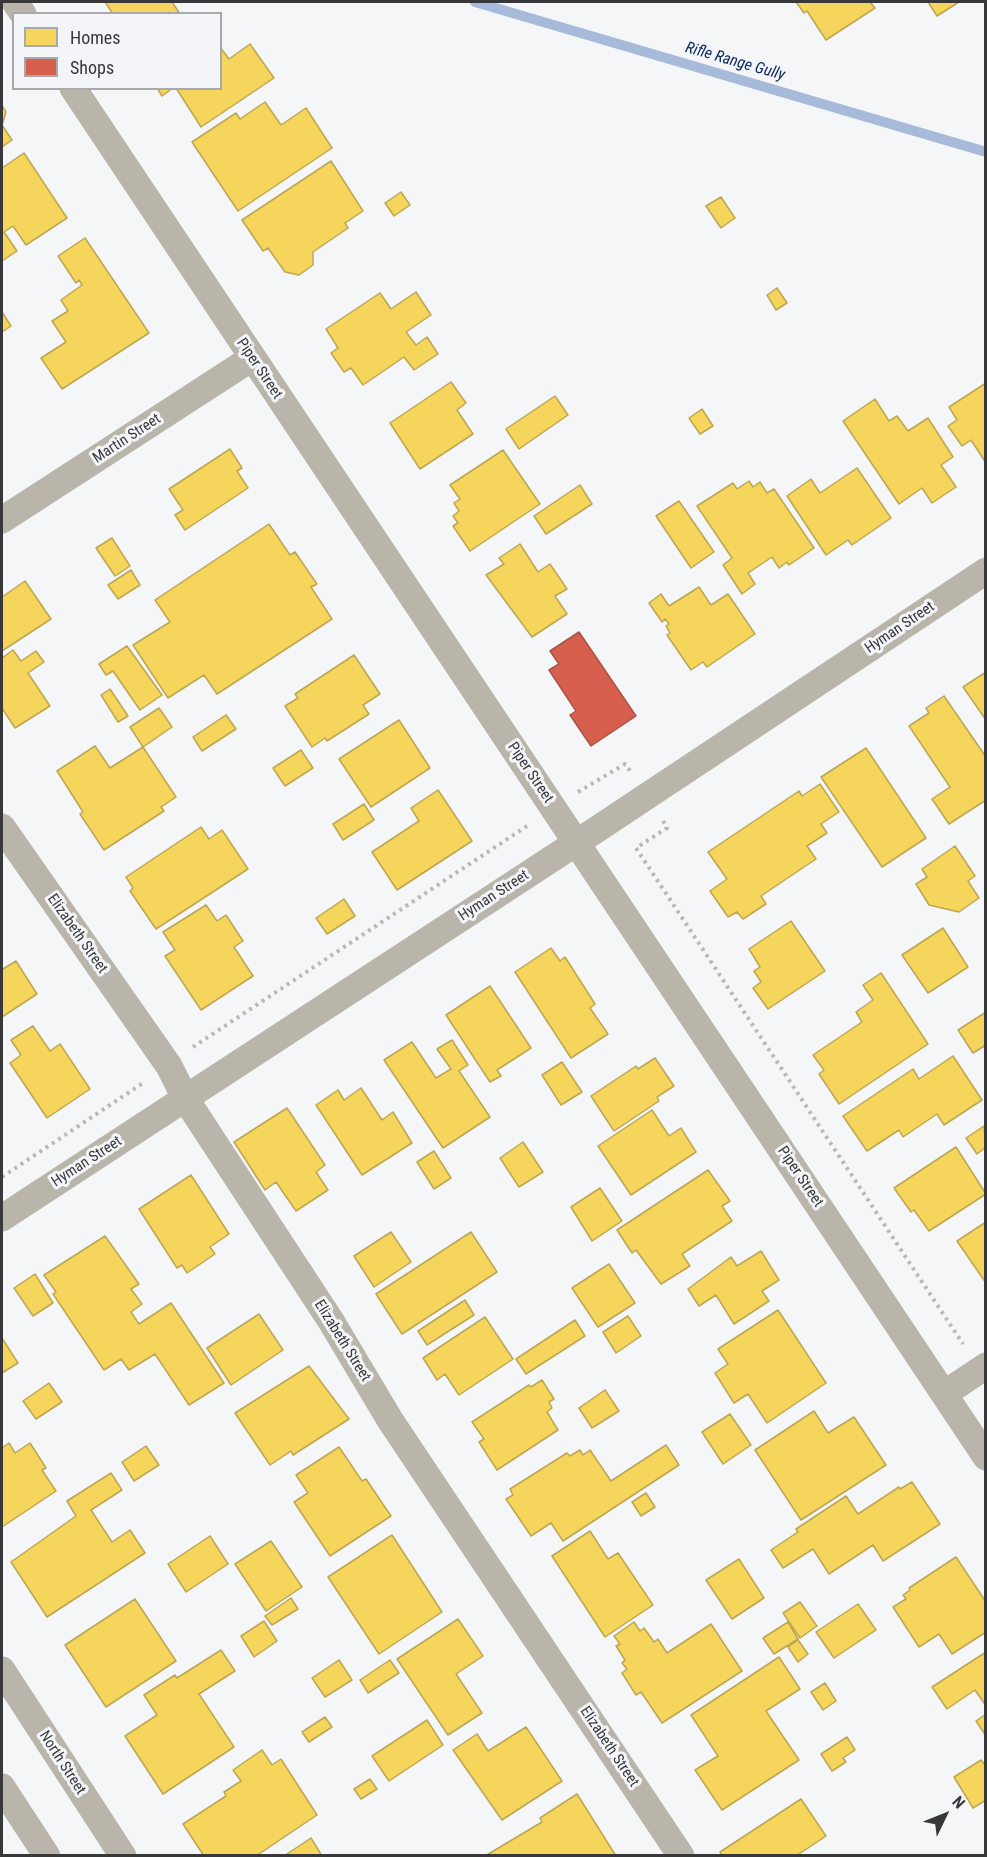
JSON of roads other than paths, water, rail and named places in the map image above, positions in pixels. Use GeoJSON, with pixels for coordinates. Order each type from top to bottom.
{"type":"FeatureCollection","features":[{"type":"Feature","properties":{"kind":"street","name":"Piper Street"},"geometry":{"type":"LineString","coordinates":[[74,90],[986,1457]]}},
{"type":"Feature","properties":{"kind":"street","name":"Martin Street"},"geometry":{"type":"LineString","coordinates":[[2,520],[252,358]]}},
{"type":"Feature","properties":{"kind":"street","name":"Hyman Street"},"geometry":{"type":"LineString","coordinates":[[2,1218],[986,571]]}},
{"type":"Feature","properties":{"kind":"street","name":"Elizabeth Street"},"geometry":{"type":"LineString","coordinates":[[2,827],[169,1066],[185,1098],[331,1321],[390,1420],[681,1856]]}},
{"type":"Feature","properties":{"kind":"street"},"geometry":{"type":"LineString","coordinates":[[944,1394],[983,1368]]}},
{"type":"Feature","properties":{"kind":"street","name":"North Street"},"geometry":{"type":"LineString","coordinates":[[2,1670],[123,1856]]}},
{"type":"Feature","properties":{"kind":"street"},"geometry":{"type":"LineString","coordinates":[[2,1787],[47,1856]]}},
{"type":"Feature","properties":{"kind":"waterway","name":"Rifle Range Gully"},"geometry":{"type":"LineString","coordinates":[[475,2],[986,152]]}}]}
